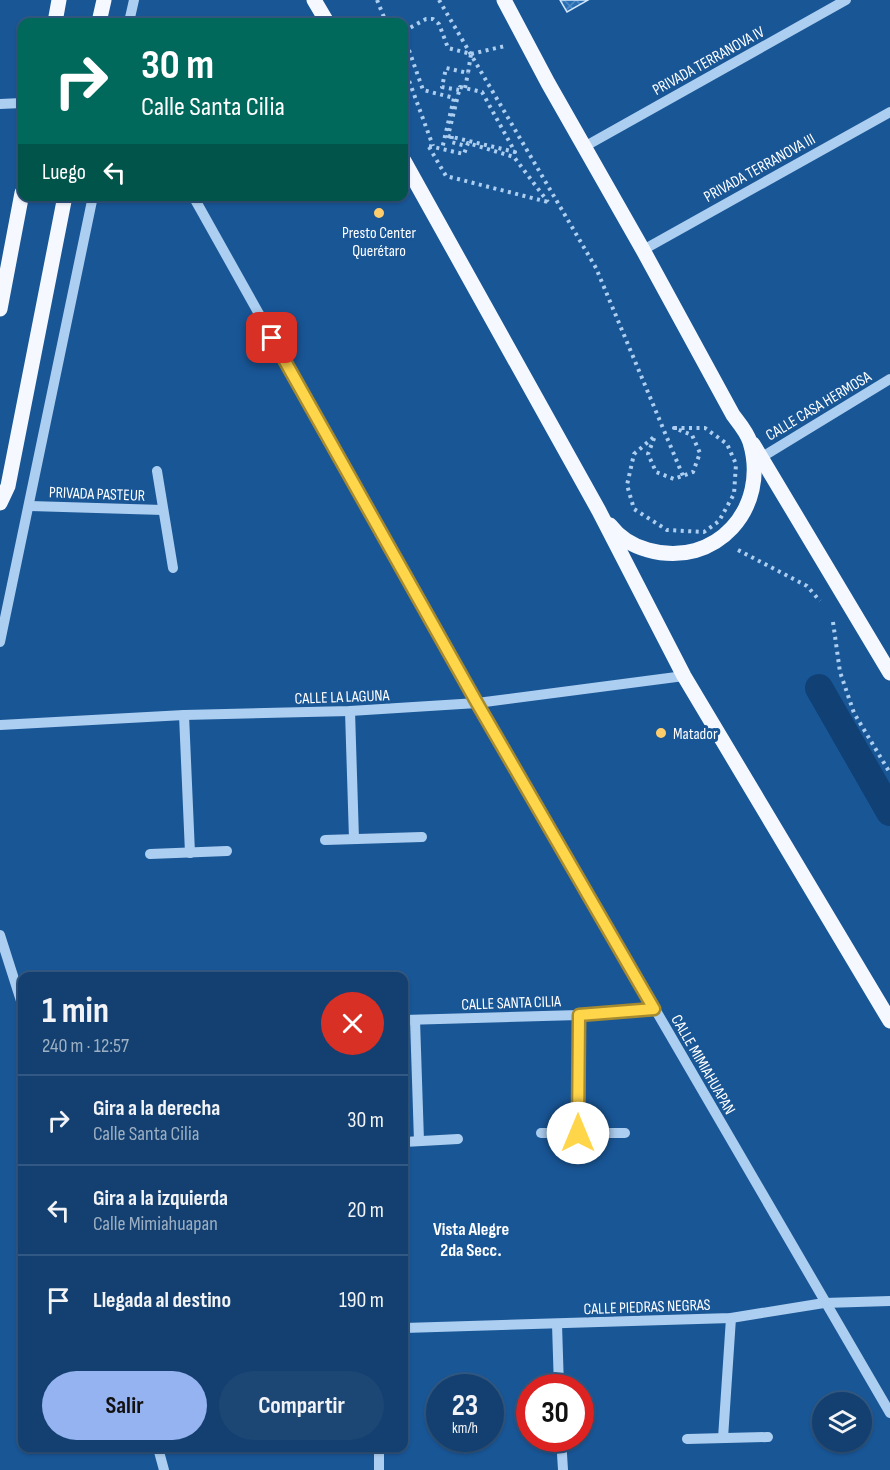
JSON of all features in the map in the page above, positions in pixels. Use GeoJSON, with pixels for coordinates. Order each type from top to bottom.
{"type":"FeatureCollection","features":[{"type":"Feature","properties":{"kind":"main road"},"geometry":{"type":"LineString","coordinates":[[56,18],[59,0]]}},
{"type":"Feature","properties":{"kind":"main road"},"geometry":{"type":"LineString","coordinates":[[100,18],[104,0]]}},
{"type":"Feature","properties":{"kind":"main road"},"geometry":{"type":"LineString","coordinates":[[314,0],[325,18]]}},
{"type":"Feature","properties":{"kind":"main road"},"geometry":{"type":"LineString","coordinates":[[504,0],[733,415],[750,440],[756,468],[752,498],[737,523],[715,543],[691,553],[663,554],[638,547],[615,532],[599,511]]}},
{"type":"Feature","properties":{"kind":"main road"},"geometry":{"type":"LineString","coordinates":[[408,168],[599,511],[684,676],[890,1021]]}},
{"type":"Feature","properties":{"kind":"main road"},"geometry":{"type":"LineString","coordinates":[[0,309],[20,201]]}},
{"type":"Feature","properties":{"kind":"main road"},"geometry":{"type":"LineString","coordinates":[[0,503],[8,486],[64,201]]}},
{"type":"Feature","properties":{"kind":"main road"},"geometry":{"type":"LineString","coordinates":[[733,415],[762,457],[888,665]]}},
{"type":"Feature","properties":{"kind":"street"},"geometry":{"type":"LineString","coordinates":[[130,18],[134,0]]}},
{"type":"Feature","properties":{"kind":"street","name":"PRIVADA TERRANOVA IV"},"geometry":{"type":"LineString","coordinates":[[584,147],[846,0]]}},
{"type":"Feature","properties":{"kind":"street"},"geometry":{"type":"LineString","coordinates":[[0,104],[18,103]]}},
{"type":"Feature","properties":{"kind":"street","name":"PRIVADA TERRANOVA III"},"geometry":{"type":"LineString","coordinates":[[643,250],[890,112]]}},
{"type":"Feature","properties":{"kind":"street"},"geometry":{"type":"LineString","coordinates":[[0,642],[92,201]]}},
{"type":"Feature","properties":{"kind":"street","name":"CALLE MIMIAHUAPAN"},"geometry":{"type":"LineString","coordinates":[[196,201],[477,703],[890,1413]]}},
{"type":"Feature","properties":{"kind":"street","name":"CALLE CASA HERMOSA"},"geometry":{"type":"LineString","coordinates":[[762,457],[890,379]]}},
{"type":"Feature","properties":{"kind":"street","name":"PRIVADA PASTEUR"},"geometry":{"type":"LineString","coordinates":[[157,471],[173,568]]}},
{"type":"Feature","properties":{"kind":"street","name":"PRIVADA PASTEUR"},"geometry":{"type":"LineString","coordinates":[[30,506],[163,510]]}},
{"type":"Feature","properties":{"kind":"street","name":"CALLE LA LAGUNA"},"geometry":{"type":"LineString","coordinates":[[0,725],[184,715],[350,711],[477,703],[684,676]]}},
{"type":"Feature","properties":{"kind":"street"},"geometry":{"type":"LineString","coordinates":[[350,711],[354,839]]}},
{"type":"Feature","properties":{"kind":"street"},"geometry":{"type":"LineString","coordinates":[[184,715],[190,853]]}},
{"type":"Feature","properties":{"kind":"street"},"geometry":{"type":"LineString","coordinates":[[325,840],[422,837]]}},
{"type":"Feature","properties":{"kind":"street"},"geometry":{"type":"LineString","coordinates":[[150,854],[227,851]]}},
{"type":"Feature","properties":{"kind":"street"},"geometry":{"type":"LineString","coordinates":[[0,935],[18,991]]}},
{"type":"Feature","properties":{"kind":"street","name":"CALLE SANTA CILIA"},"geometry":{"type":"LineString","coordinates":[[408,1020],[579,1015],[654,1009]]}},
{"type":"Feature","properties":{"kind":"street"},"geometry":{"type":"LineString","coordinates":[[578,1133],[579,1015]]}},
{"type":"Feature","properties":{"kind":"street"},"geometry":{"type":"LineString","coordinates":[[415,1020],[419,1141]]}},
{"type":"Feature","properties":{"kind":"street"},"geometry":{"type":"LineString","coordinates":[[540,1133],[625,1133]]}},
{"type":"Feature","properties":{"kind":"street"},"geometry":{"type":"LineString","coordinates":[[408,1142],[458,1139]]}},
{"type":"Feature","properties":{"kind":"street","name":"CALLE PIEDRAS NEGRAS"},"geometry":{"type":"LineString","coordinates":[[408,1328],[731,1318],[824,1303],[890,1301]]}},
{"type":"Feature","properties":{"kind":"street"},"geometry":{"type":"LineString","coordinates":[[723,1438],[731,1318]]}},
{"type":"Feature","properties":{"kind":"street"},"geometry":{"type":"LineString","coordinates":[[557,1324],[559,1374]]}},
{"type":"Feature","properties":{"kind":"street"},"geometry":{"type":"LineString","coordinates":[[687,1438],[768,1437]]}},
{"type":"Feature","properties":{"kind":"street"},"geometry":{"type":"LineString","coordinates":[[159,1452],[164,1470]]}},
{"type":"Feature","properties":{"kind":"street"},"geometry":{"type":"LineString","coordinates":[[379,1452],[379,1470]]}},
{"type":"Feature","properties":{"kind":"street"},"geometry":{"type":"LineString","coordinates":[[561,1452],[562,1470]]}},
{"type":"Feature","properties":{"kind":"path"},"geometry":{"type":"LineString","coordinates":[[377,0],[384,18]]}},
{"type":"Feature","properties":{"kind":"path"},"geometry":{"type":"LineString","coordinates":[[439,0],[596,268],[683,476]]}},
{"type":"Feature","properties":{"kind":"path"},"geometry":{"type":"LineString","coordinates":[[408,29],[426,19],[433,18],[439,24],[448,48],[471,54],[525,41]]}},
{"type":"Feature","properties":{"kind":"path"},"geometry":{"type":"LineString","coordinates":[[408,47],[423,90],[454,98],[442,149]]}},
{"type":"Feature","properties":{"kind":"path"},"geometry":{"type":"LineString","coordinates":[[465,88],[471,54]]}},
{"type":"Feature","properties":{"kind":"path"},"geometry":{"type":"LineString","coordinates":[[459,90],[448,135],[515,152],[482,92],[460,87],[459,90],[442,87],[446,68],[468,73]]}},
{"type":"Feature","properties":{"kind":"path"},"geometry":{"type":"LineString","coordinates":[[408,78],[433,147]]}},
{"type":"Feature","properties":{"kind":"path"},"geometry":{"type":"LineString","coordinates":[[452,136],[451,142],[466,146],[468,143],[514,157],[548,202],[447,176],[429,146],[464,154],[466,146]]}},
{"type":"Feature","properties":{"kind":"path"},"geometry":{"type":"LineString","coordinates":[[674,428],[705,428],[727,444],[736,464],[734,494],[719,521],[704,531],[667,530],[634,509],[627,485],[634,454],[655,436],[648,454],[656,472],[674,479],[693,471],[700,453],[692,435],[674,428]]}},
{"type":"Feature","properties":{"kind":"path"},"geometry":{"type":"LineString","coordinates":[[704,531],[715,543],[747,553],[807,586],[826,607]]}},
{"type":"Feature","properties":{"kind":"path"},"geometry":{"type":"LineString","coordinates":[[832,614],[840,672],[854,713],[890,773]]}},
{"type":"Feature","properties":{"kind":"building"},"geometry":{"type":"Polygon","coordinates":[[[560,0],[588,0],[567,12],[560,0]]]}},
{"type":"Feature","properties":{"kind":"waterway"},"geometry":{"type":"LineString","coordinates":[[819,688],[890,812]]}},
{"type":"Feature","properties":{"kind":"place","name":"Presto Center Querétaro"},"geometry":{"type":"Point","coordinates":[379,213]}},
{"type":"Feature","properties":{"kind":"place","name":"Matador"},"geometry":{"type":"Point","coordinates":[661,733]}},
{"type":"Feature","properties":{"kind":"district","name":"Vista Alegre 2da Secc."},"geometry":{"type":"Point","coordinates":[471,1239]}},
{"type":"Feature","properties":{"kind":"route"},"geometry":{"type":"LineString","coordinates":[[272,338],[477,703],[654,1009],[579,1015],[578,1133]]}}]}
